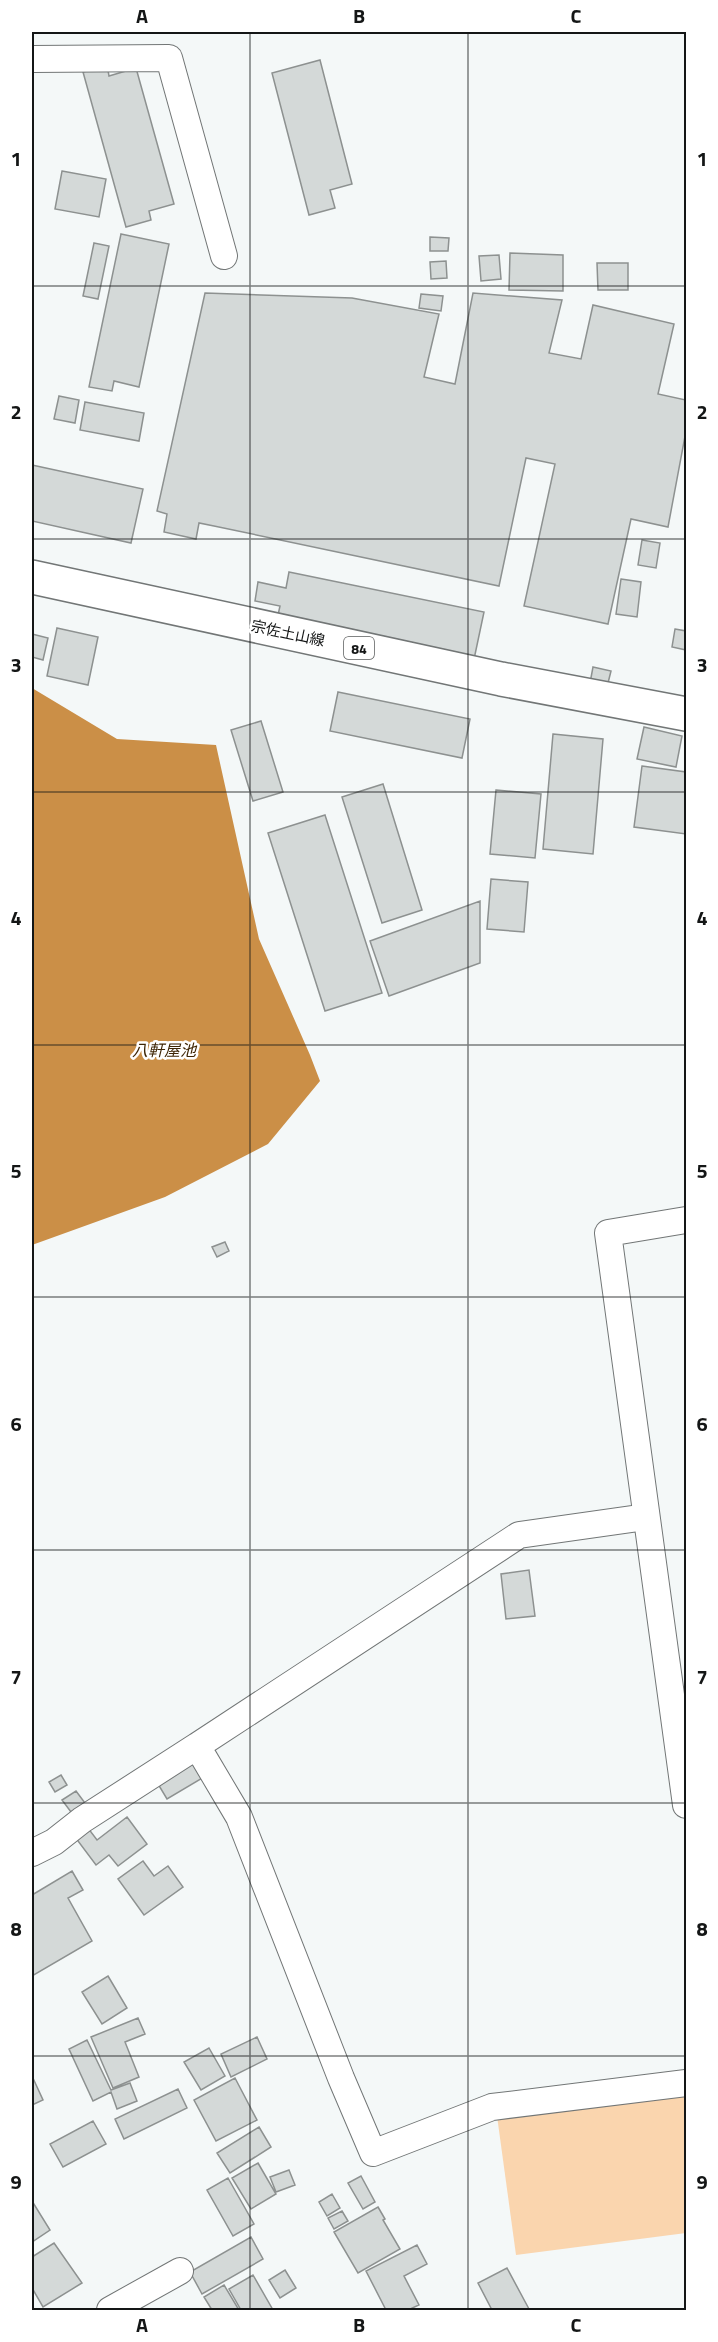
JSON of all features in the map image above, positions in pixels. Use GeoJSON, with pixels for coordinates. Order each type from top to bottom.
{"type":"FeatureCollection","features":[{"type":"Feature","properties":{"kind":"main road","name":"宗佐土山線"},"geometry":{"type":"LineString","coordinates":[[32,577],[501,679],[687,714]]}},
{"type":"Feature","properties":{"kind":"street"},"geometry":{"type":"LineString","coordinates":[[32,59],[169,58],[224,256]]}},
{"type":"Feature","properties":{"kind":"street"},"geometry":{"type":"LineString","coordinates":[[687,1220],[608,1233],[687,1805]]}},
{"type":"Feature","properties":{"kind":"street"},"geometry":{"type":"LineString","coordinates":[[32,1853],[54,1842],[82,1820],[519,1535],[646,1517]]}},
{"type":"Feature","properties":{"kind":"street"},"geometry":{"type":"LineString","coordinates":[[197,1746],[239,1817],[341,2078],[373,2153],[492,2107],[687,2083]]}},
{"type":"Feature","properties":{"kind":"street"},"geometry":{"type":"LineString","coordinates":[[111,2310],[180,2271]]}},
{"type":"Feature","properties":{"kind":"shaded area"},"geometry":{"type":"Polygon","coordinates":[[[686,2091],[686,2233],[516,2255],[497,2116],[686,2091]]]}},
{"type":"Feature","properties":{"kind":"water","name":"八軒屋池"},"geometry":{"type":"Polygon","coordinates":[[[32,688],[117,739],[216,745],[259,939],[320,1081],[268,1144],[165,1197],[32,1245],[32,688]]]}},
{"type":"Feature","properties":{"kind":"building"},"geometry":{"type":"Polygon","coordinates":[[[320,60],[352,184],[330,190],[335,208],[309,215],[272,73],[320,60]]]}},
{"type":"Feature","properties":{"kind":"building"},"geometry":{"type":"Polygon","coordinates":[[[107,65],[109,76],[136,68],[174,204],[149,211],[151,220],[126,227],[83,72],[107,65]]]}},
{"type":"Feature","properties":{"kind":"building"},"geometry":{"type":"Polygon","coordinates":[[[62,171],[106,179],[99,217],[55,209],[62,171]]]}},
{"type":"Feature","properties":{"kind":"building"},"geometry":{"type":"Polygon","coordinates":[[[121,234],[169,244],[139,387],[114,381],[112,391],[89,387],[121,234]]]}},
{"type":"Feature","properties":{"kind":"building"},"geometry":{"type":"Polygon","coordinates":[[[430,237],[449,238],[448,251],[430,251],[430,237]]]}},
{"type":"Feature","properties":{"kind":"building"},"geometry":{"type":"Polygon","coordinates":[[[94,243],[109,246],[98,299],[83,296],[94,243]]]}},
{"type":"Feature","properties":{"kind":"building"},"geometry":{"type":"Polygon","coordinates":[[[510,253],[563,255],[563,291],[509,290],[510,253]]]}},
{"type":"Feature","properties":{"kind":"building"},"geometry":{"type":"Polygon","coordinates":[[[499,255],[501,279],[481,281],[479,256],[499,255]]]}},
{"type":"Feature","properties":{"kind":"building"},"geometry":{"type":"Polygon","coordinates":[[[446,261],[447,278],[431,279],[430,262],[446,261]]]}},
{"type":"Feature","properties":{"kind":"building"},"geometry":{"type":"Polygon","coordinates":[[[597,263],[628,263],[628,290],[598,290],[597,263]]]}},
{"type":"Feature","properties":{"kind":"building"},"geometry":{"type":"Polygon","coordinates":[[[205,293],[352,298],[439,314],[424,377],[455,384],[473,293],[562,300],[549,353],[581,359],[593,305],[674,324],[658,394],[686,400],[686,431],[668,527],[631,519],[608,624],[524,606],[555,464],[526,458],[499,586],[199,523],[196,539],[164,532],[167,514],[157,511],[205,293]]]}},
{"type":"Feature","properties":{"kind":"building"},"geometry":{"type":"Polygon","coordinates":[[[421,294],[443,296],[441,311],[419,308],[421,294]]]}},
{"type":"Feature","properties":{"kind":"building"},"geometry":{"type":"Polygon","coordinates":[[[59,396],[79,400],[75,423],[54,419],[59,396]]]}},
{"type":"Feature","properties":{"kind":"building"},"geometry":{"type":"Polygon","coordinates":[[[85,402],[144,413],[139,441],[80,430],[85,402]]]}},
{"type":"Feature","properties":{"kind":"building"},"geometry":{"type":"Polygon","coordinates":[[[32,465],[143,489],[131,543],[32,521],[32,465]]]}},
{"type":"Feature","properties":{"kind":"building"},"geometry":{"type":"Polygon","coordinates":[[[642,540],[660,543],[656,568],[638,565],[642,540]]]}},
{"type":"Feature","properties":{"kind":"building"},"geometry":{"type":"Polygon","coordinates":[[[289,572],[484,612],[473,664],[276,624],[280,606],[255,601],[258,582],[286,588],[289,572]]]}},
{"type":"Feature","properties":{"kind":"building"},"geometry":{"type":"Polygon","coordinates":[[[621,579],[641,582],[637,617],[616,614],[621,579]]]}},
{"type":"Feature","properties":{"kind":"building"},"geometry":{"type":"Polygon","coordinates":[[[57,628],[98,637],[88,685],[47,676],[57,628]]]}},
{"type":"Feature","properties":{"kind":"building"},"geometry":{"type":"Polygon","coordinates":[[[675,629],[686,631],[686,650],[672,647],[675,629]]]}},
{"type":"Feature","properties":{"kind":"building"},"geometry":{"type":"Polygon","coordinates":[[[32,634],[48,638],[43,660],[32,657],[32,634]]]}},
{"type":"Feature","properties":{"kind":"building"},"geometry":{"type":"Polygon","coordinates":[[[593,667],[611,671],[607,687],[590,683],[593,667]]]}},
{"type":"Feature","properties":{"kind":"building"},"geometry":{"type":"Polygon","coordinates":[[[338,692],[470,719],[462,758],[330,731],[338,692]]]}},
{"type":"Feature","properties":{"kind":"building"},"geometry":{"type":"Polygon","coordinates":[[[261,721],[283,792],[253,801],[231,730],[261,721]]]}},
{"type":"Feature","properties":{"kind":"building"},"geometry":{"type":"Polygon","coordinates":[[[644,727],[682,736],[676,767],[637,759],[644,727]]]}},
{"type":"Feature","properties":{"kind":"building"},"geometry":{"type":"Polygon","coordinates":[[[553,734],[603,739],[593,854],[543,849],[553,734]]]}},
{"type":"Feature","properties":{"kind":"building"},"geometry":{"type":"Polygon","coordinates":[[[642,766],[686,772],[686,834],[634,827],[642,766]]]}},
{"type":"Feature","properties":{"kind":"building"},"geometry":{"type":"Polygon","coordinates":[[[383,784],[422,910],[382,923],[342,797],[383,784]]]}},
{"type":"Feature","properties":{"kind":"building"},"geometry":{"type":"Polygon","coordinates":[[[496,790],[541,794],[535,858],[490,854],[496,790]]]}},
{"type":"Feature","properties":{"kind":"building"},"geometry":{"type":"Polygon","coordinates":[[[325,815],[382,993],[325,1011],[268,833],[325,815]]]}},
{"type":"Feature","properties":{"kind":"building"},"geometry":{"type":"Polygon","coordinates":[[[491,879],[528,882],[524,932],[487,929],[491,879]]]}},
{"type":"Feature","properties":{"kind":"building"},"geometry":{"type":"Polygon","coordinates":[[[480,901],[480,963],[389,996],[370,941],[480,901]]]}},
{"type":"Feature","properties":{"kind":"building"},"geometry":{"type":"Polygon","coordinates":[[[225,1242],[229,1251],[217,1257],[212,1247],[225,1242]]]}},
{"type":"Feature","properties":{"kind":"building"},"geometry":{"type":"Polygon","coordinates":[[[529,1570],[535,1616],[506,1619],[501,1574],[529,1570]]]}},
{"type":"Feature","properties":{"kind":"building"},"geometry":{"type":"Polygon","coordinates":[[[193,1757],[204,1777],[167,1799],[155,1779],[193,1757]]]}},
{"type":"Feature","properties":{"kind":"building"},"geometry":{"type":"Polygon","coordinates":[[[61,1775],[67,1785],[55,1792],[49,1782],[61,1775]]]}},
{"type":"Feature","properties":{"kind":"building"},"geometry":{"type":"Polygon","coordinates":[[[76,1791],[85,1803],[71,1812],[62,1800],[76,1791]]]}},
{"type":"Feature","properties":{"kind":"building"},"geometry":{"type":"Polygon","coordinates":[[[127,1817],[147,1844],[118,1866],[109,1855],[96,1865],[75,1837],[88,1828],[97,1840],[127,1817]]]}},
{"type":"Feature","properties":{"kind":"building"},"geometry":{"type":"Polygon","coordinates":[[[143,1861],[154,1876],[168,1866],[183,1887],[144,1915],[118,1879],[143,1861]]]}},
{"type":"Feature","properties":{"kind":"building"},"geometry":{"type":"Polygon","coordinates":[[[72,1871],[83,1890],[68,1898],[92,1941],[32,1976],[32,1895],[72,1871]]]}},
{"type":"Feature","properties":{"kind":"building"},"geometry":{"type":"Polygon","coordinates":[[[108,1976],[127,2008],[102,2024],[82,1992],[108,1976]]]}},
{"type":"Feature","properties":{"kind":"building"},"geometry":{"type":"Polygon","coordinates":[[[138,2018],[145,2034],[125,2042],[139,2077],[113,2088],[91,2037],[138,2018]]]}},
{"type":"Feature","properties":{"kind":"building"},"geometry":{"type":"Polygon","coordinates":[[[257,2037],[267,2059],[231,2077],[221,2054],[257,2037]]]}},
{"type":"Feature","properties":{"kind":"building"},"geometry":{"type":"Polygon","coordinates":[[[87,2040],[111,2090],[130,2083],[137,2101],[117,2109],[111,2092],[93,2101],[69,2049],[87,2040]]]}},
{"type":"Feature","properties":{"kind":"building"},"geometry":{"type":"Polygon","coordinates":[[[209,2048],[225,2076],[201,2090],[184,2062],[209,2048]]]}},
{"type":"Feature","properties":{"kind":"building"},"geometry":{"type":"Polygon","coordinates":[[[32,2076],[43,2100],[32,2105],[32,2076]]]}},
{"type":"Feature","properties":{"kind":"building"},"geometry":{"type":"Polygon","coordinates":[[[235,2078],[257,2120],[216,2141],[194,2100],[235,2078]]]}},
{"type":"Feature","properties":{"kind":"building"},"geometry":{"type":"Polygon","coordinates":[[[178,2089],[187,2108],[124,2139],[115,2119],[178,2089]]]}},
{"type":"Feature","properties":{"kind":"building"},"geometry":{"type":"Polygon","coordinates":[[[93,2121],[106,2144],[63,2167],[50,2144],[93,2121]]]}},
{"type":"Feature","properties":{"kind":"building"},"geometry":{"type":"Polygon","coordinates":[[[259,2127],[271,2147],[230,2173],[217,2153],[259,2127]]]}},
{"type":"Feature","properties":{"kind":"building"},"geometry":{"type":"Polygon","coordinates":[[[258,2163],[276,2194],[251,2209],[232,2178],[258,2163]]]}},
{"type":"Feature","properties":{"kind":"building"},"geometry":{"type":"Polygon","coordinates":[[[289,2170],[295,2185],[276,2192],[270,2177],[289,2170]]]}},
{"type":"Feature","properties":{"kind":"building"},"geometry":{"type":"Polygon","coordinates":[[[361,2176],[375,2202],[363,2209],[348,2183],[361,2176]]]}},
{"type":"Feature","properties":{"kind":"building"},"geometry":{"type":"Polygon","coordinates":[[[228,2178],[254,2224],[233,2236],[207,2190],[228,2178]]]}},
{"type":"Feature","properties":{"kind":"building"},"geometry":{"type":"Polygon","coordinates":[[[332,2194],[340,2208],[327,2216],[319,2202],[332,2194]]]}},
{"type":"Feature","properties":{"kind":"building"},"geometry":{"type":"Polygon","coordinates":[[[32,2201],[50,2230],[32,2242],[32,2201]]]}},
{"type":"Feature","properties":{"kind":"building"},"geometry":{"type":"Polygon","coordinates":[[[378,2207],[400,2249],[358,2273],[334,2232],[378,2207]]]}},
{"type":"Feature","properties":{"kind":"building"},"geometry":{"type":"Polygon","coordinates":[[[342,2211],[348,2221],[334,2229],[328,2218],[342,2211]]]}},
{"type":"Feature","properties":{"kind":"building"},"geometry":{"type":"Polygon","coordinates":[[[251,2237],[263,2259],[202,2294],[190,2272],[251,2237]]]}},
{"type":"Feature","properties":{"kind":"building"},"geometry":{"type":"Polygon","coordinates":[[[54,2243],[82,2283],[43,2307],[32,2288],[32,2257],[54,2243]]]}},
{"type":"Feature","properties":{"kind":"building"},"geometry":{"type":"Polygon","coordinates":[[[417,2245],[427,2264],[404,2276],[419,2305],[408,2310],[386,2310],[366,2271],[417,2245]]]}},
{"type":"Feature","properties":{"kind":"building"},"geometry":{"type":"Polygon","coordinates":[[[507,2268],[529,2309],[492,2310],[478,2283],[507,2268]]]}},
{"type":"Feature","properties":{"kind":"building"},"geometry":{"type":"Polygon","coordinates":[[[285,2270],[296,2288],[280,2298],[269,2280],[285,2270]]]}},
{"type":"Feature","properties":{"kind":"building"},"geometry":{"type":"Polygon","coordinates":[[[253,2275],[273,2310],[241,2310],[229,2289],[253,2275]]]}},
{"type":"Feature","properties":{"kind":"building"},"geometry":{"type":"Polygon","coordinates":[[[224,2285],[239,2310],[212,2310],[204,2297],[224,2285]]]}}]}
